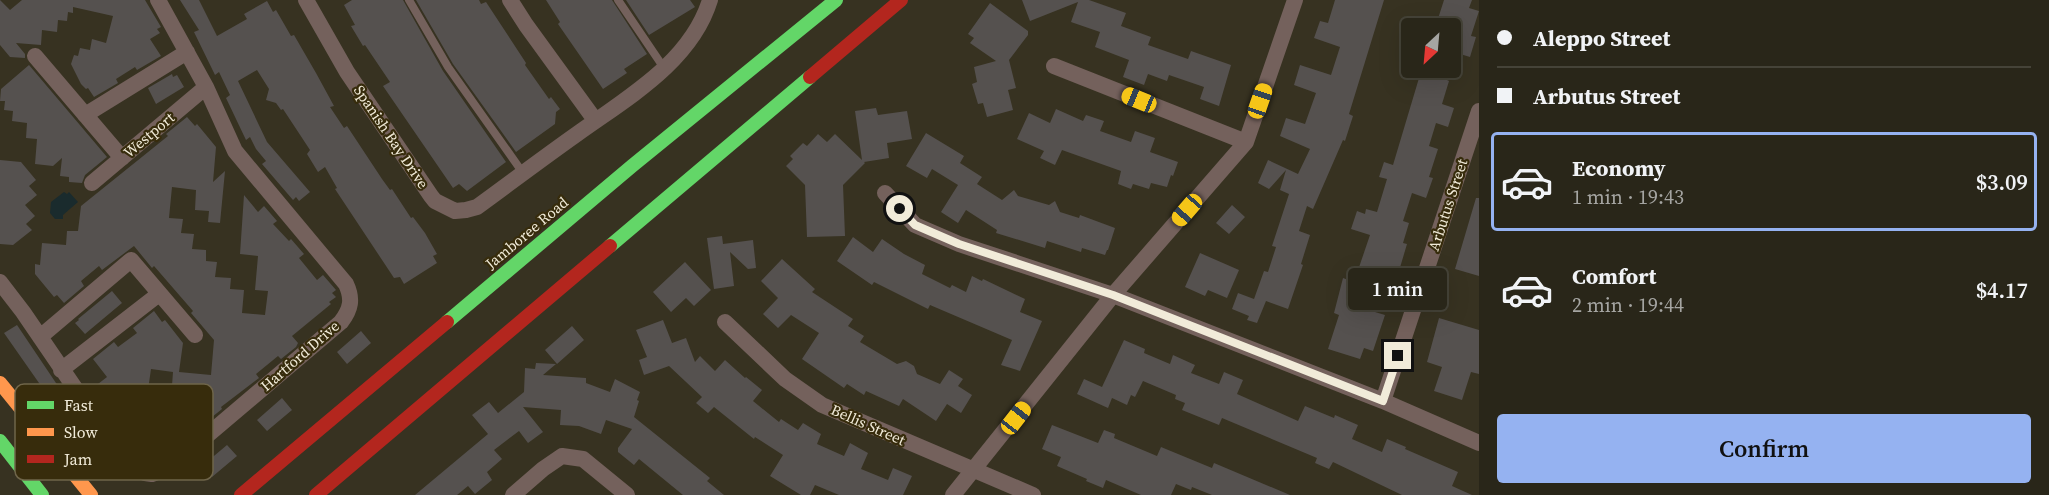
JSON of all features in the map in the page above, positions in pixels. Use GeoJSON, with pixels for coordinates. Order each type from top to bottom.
{"type":"FeatureCollection","features":[{"type":"Feature","properties":{"kind":"main road","name":"Jamboree Road"},"geometry":{"type":"LineString","coordinates":[[241,495],[633,166],[836,0]]}},
{"type":"Feature","properties":{"kind":"main road"},"geometry":{"type":"LineString","coordinates":[[315,495],[901,0]]}},
{"type":"Feature","properties":{"kind":"main road"},"geometry":{"type":"LineString","coordinates":[[0,383],[15,401]]}},
{"type":"Feature","properties":{"kind":"main road"},"geometry":{"type":"LineString","coordinates":[[0,441],[15,460]]}},
{"type":"Feature","properties":{"kind":"main road"},"geometry":{"type":"LineString","coordinates":[[30,480],[42,495]]}},
{"type":"Feature","properties":{"kind":"main road"},"geometry":{"type":"LineString","coordinates":[[79,480],[91,495]]}},
{"type":"Feature","properties":{"kind":"street","name":"Hartford Drive"},"geometry":{"type":"LineString","coordinates":[[158,0],[206,87],[240,158],[346,284],[350,293],[351,304],[341,322],[213,431]]}},
{"type":"Feature","properties":{"kind":"street","name":"Spanish Bay Drive"},"geometry":{"type":"LineString","coordinates":[[306,0],[347,72],[435,201],[454,211],[477,207],[651,80],[681,52],[694,34],[710,0]]}},
{"type":"Feature","properties":{"kind":"street"},"geometry":{"type":"LineString","coordinates":[[510,0],[595,120]]}},
{"type":"Feature","properties":{"kind":"street"},"geometry":{"type":"LineString","coordinates":[[953,495],[1113,295],[1246,141],[1295,0]]}},
{"type":"Feature","properties":{"kind":"street"},"geometry":{"type":"LineString","coordinates":[[85,115],[187,52]]}},
{"type":"Feature","properties":{"kind":"street"},"geometry":{"type":"LineString","coordinates":[[35,56],[122,158]]}},
{"type":"Feature","properties":{"kind":"street"},"geometry":{"type":"LineString","coordinates":[[1054,66],[1246,141]]}},
{"type":"Feature","properties":{"kind":"street","name":"Westport"},"geometry":{"type":"LineString","coordinates":[[92,183],[206,87]]}},
{"type":"Feature","properties":{"kind":"street","name":"Arbutus Street"},"geometry":{"type":"LineString","coordinates":[[1383,401],[1479,111]]}},
{"type":"Feature","properties":{"kind":"street"},"geometry":{"type":"LineString","coordinates":[[885,194],[915,225],[959,244],[1113,295],[1383,401],[1479,443]]}},
{"type":"Feature","properties":{"kind":"street"},"geometry":{"type":"LineString","coordinates":[[40,337],[131,260],[195,335]]}},
{"type":"Feature","properties":{"kind":"street","name":"Hartford Drive"},"geometry":{"type":"LineString","coordinates":[[0,282],[8,290],[72,384]]}},
{"type":"Feature","properties":{"kind":"street"},"geometry":{"type":"LineString","coordinates":[[62,369],[159,294]]}},
{"type":"Feature","properties":{"kind":"street","name":"Bellis Street"},"geometry":{"type":"LineString","coordinates":[[725,322],[785,379],[822,405],[1032,495]]}},
{"type":"Feature","properties":{"kind":"street"},"geometry":{"type":"LineString","coordinates":[[513,495],[561,456],[583,459],[627,495]]}},
{"type":"Feature","properties":{"kind":"lane"},"geometry":{"type":"LineString","coordinates":[[410,0],[448,67],[523,173]]}},
{"type":"Feature","properties":{"kind":"lane"},"geometry":{"type":"LineString","coordinates":[[618,0],[664,68]]}},
{"type":"Feature","properties":{"kind":"shaded area"},"geometry":{"type":"Polygon","coordinates":[[[64,192],[67,194],[69,192],[78,202],[63,215],[63,219],[55,219],[50,213],[51,202],[64,192]]]}},
{"type":"Feature","properties":{"kind":"building"},"geometry":{"type":"Polygon","coordinates":[[[0,0],[10,10],[22,0],[145,0],[161,27],[157,29],[160,33],[150,39],[161,56],[137,70],[135,67],[116,79],[118,83],[94,97],[88,88],[86,89],[81,84],[71,64],[74,55],[78,56],[80,48],[90,50],[92,39],[106,43],[113,16],[73,7],[73,13],[68,12],[67,21],[58,20],[57,32],[42,30],[41,45],[16,43],[25,54],[25,58],[10,57],[0,45],[0,0]]]}},
{"type":"Feature","properties":{"kind":"building"},"geometry":{"type":"Polygon","coordinates":[[[180,0],[199,0],[217,36],[247,19],[244,14],[267,1],[273,12],[276,10],[316,73],[334,106],[330,107],[344,128],[347,126],[411,218],[413,217],[425,233],[437,254],[433,256],[437,263],[404,284],[400,277],[394,278],[335,189],[337,188],[325,167],[318,172],[307,154],[310,150],[283,109],[281,110],[276,103],[266,100],[269,89],[257,70],[238,81],[267,142],[310,192],[299,201],[296,197],[293,200],[262,164],[266,161],[250,137],[246,140],[226,98],[230,95],[219,72],[215,75],[194,32],[199,30],[180,0]]]}},
{"type":"Feature","properties":{"kind":"building"},"geometry":{"type":"Polygon","coordinates":[[[352,0],[403,0],[443,71],[506,162],[467,191],[459,184],[453,188],[383,86],[390,82],[351,26],[355,25],[344,5],[352,0]]]}},
{"type":"Feature","properties":{"kind":"building"},"geometry":{"type":"Polygon","coordinates":[[[416,0],[479,0],[481,4],[486,2],[526,63],[525,65],[549,99],[551,97],[560,109],[556,112],[555,124],[516,152],[453,64],[416,0]]]}},
{"type":"Feature","properties":{"kind":"building"},"geometry":{"type":"Polygon","coordinates":[[[546,0],[612,0],[647,54],[624,69],[627,73],[603,89],[558,24],[560,22],[546,0]]]}},
{"type":"Feature","properties":{"kind":"building"},"geometry":{"type":"Polygon","coordinates":[[[626,0],[690,0],[695,7],[649,35],[626,0]]]}},
{"type":"Feature","properties":{"kind":"building"},"geometry":{"type":"Polygon","coordinates":[[[1022,0],[1089,0],[1126,13],[1121,26],[1151,37],[1148,45],[1188,59],[1191,51],[1231,65],[1219,106],[1200,99],[1204,87],[1169,75],[1167,81],[1148,74],[1144,85],[1123,77],[1129,60],[1095,47],[1100,32],[1071,22],[1078,2],[1030,21],[1022,0]]]}},
{"type":"Feature","properties":{"kind":"building"},"geometry":{"type":"Polygon","coordinates":[[[1335,0],[1384,0],[1349,114],[1353,116],[1345,141],[1343,140],[1313,209],[1307,206],[1299,231],[1310,235],[1301,264],[1303,265],[1288,309],[1266,301],[1257,323],[1247,320],[1249,316],[1232,309],[1238,293],[1254,299],[1264,271],[1268,272],[1276,247],[1272,246],[1289,194],[1280,190],[1286,170],[1269,189],[1258,183],[1268,160],[1298,174],[1310,149],[1280,136],[1286,118],[1305,124],[1316,93],[1294,85],[1300,65],[1331,75],[1340,47],[1314,38],[1320,21],[1328,23],[1335,0]]]}},
{"type":"Feature","properties":{"kind":"building"},"geometry":{"type":"Polygon","coordinates":[[[1444,0],[1472,0],[1469,8],[1479,11],[1471,36],[1476,37],[1470,57],[1461,54],[1461,18],[1438,18],[1444,0]]]}},
{"type":"Feature","properties":{"kind":"building"},"geometry":{"type":"Polygon","coordinates":[[[990,3],[1028,31],[1028,35],[1009,60],[1016,88],[1008,90],[1013,110],[987,117],[983,103],[978,104],[972,84],[977,82],[974,67],[996,61],[970,43],[974,38],[968,34],[990,3]]]}},
{"type":"Feature","properties":{"kind":"building"},"geometry":{"type":"Polygon","coordinates":[[[29,65],[107,157],[85,175],[82,183],[69,182],[69,177],[60,176],[62,158],[53,166],[35,164],[37,139],[26,138],[27,123],[12,121],[13,111],[4,110],[5,101],[0,101],[1,89],[29,65]]]}},
{"type":"Feature","properties":{"kind":"building"},"geometry":{"type":"Polygon","coordinates":[[[172,74],[173,77],[177,75],[184,87],[156,104],[148,88],[172,74]]]}},
{"type":"Feature","properties":{"kind":"building"},"geometry":{"type":"Polygon","coordinates":[[[1419,78],[1448,78],[1449,81],[1442,104],[1454,108],[1448,127],[1436,123],[1429,146],[1438,149],[1429,177],[1433,178],[1426,198],[1412,193],[1403,221],[1409,223],[1403,243],[1407,244],[1399,271],[1402,272],[1396,290],[1383,286],[1375,312],[1385,315],[1373,351],[1364,348],[1360,359],[1328,349],[1339,315],[1334,313],[1343,278],[1354,282],[1370,235],[1351,229],[1357,211],[1365,214],[1366,209],[1377,212],[1387,179],[1379,177],[1384,162],[1393,165],[1419,78]]]}},
{"type":"Feature","properties":{"kind":"building"},"geometry":{"type":"Polygon","coordinates":[[[876,108],[878,115],[907,111],[912,139],[887,143],[889,158],[864,162],[843,185],[845,236],[807,237],[805,185],[786,166],[793,159],[790,156],[803,143],[807,146],[818,134],[827,142],[835,134],[862,160],[855,111],[876,108]]]}},
{"type":"Feature","properties":{"kind":"building"},"geometry":{"type":"Polygon","coordinates":[[[1056,109],[1083,121],[1086,115],[1104,121],[1100,131],[1131,142],[1135,131],[1155,138],[1150,152],[1178,162],[1167,187],[1151,183],[1149,189],[1133,184],[1131,189],[1118,184],[1121,171],[1062,150],[1055,165],[1040,158],[1044,151],[1017,139],[1029,113],[1050,123],[1056,109]]]}},
{"type":"Feature","properties":{"kind":"building"},"geometry":{"type":"Polygon","coordinates":[[[187,117],[195,126],[197,124],[216,147],[213,182],[225,171],[220,223],[208,222],[209,211],[195,210],[196,190],[172,187],[169,218],[183,219],[181,233],[194,234],[192,249],[206,250],[206,261],[217,262],[215,277],[231,278],[230,289],[244,290],[242,313],[265,315],[268,291],[255,290],[258,256],[240,254],[244,195],[258,212],[264,206],[277,221],[273,224],[304,254],[299,258],[317,280],[323,275],[336,290],[332,293],[336,297],[329,302],[331,304],[292,336],[298,343],[296,347],[281,359],[278,356],[256,374],[259,378],[221,407],[222,409],[213,416],[213,384],[172,384],[173,372],[151,369],[149,384],[98,384],[107,377],[93,359],[114,342],[118,347],[137,333],[133,328],[154,311],[162,322],[165,320],[183,343],[179,372],[211,375],[214,340],[191,313],[193,311],[134,246],[102,270],[99,266],[81,281],[84,286],[64,303],[57,295],[54,297],[35,274],[35,264],[40,265],[42,243],[66,245],[67,231],[78,231],[81,206],[168,136],[166,134],[187,117]]]}},
{"type":"Feature","properties":{"kind":"building"},"geometry":{"type":"Polygon","coordinates":[[[926,133],[964,156],[960,163],[982,177],[977,184],[1002,200],[1014,190],[1018,196],[1049,205],[1055,201],[1060,212],[1079,218],[1080,215],[1115,228],[1105,255],[1082,248],[1081,252],[1047,241],[1045,248],[996,233],[997,230],[966,210],[958,223],[941,212],[958,185],[932,169],[927,178],[906,166],[926,133]]]}},
{"type":"Feature","properties":{"kind":"building"},"geometry":{"type":"Polygon","coordinates":[[[0,160],[21,162],[36,180],[29,186],[37,195],[25,205],[35,216],[26,224],[32,230],[13,245],[0,244],[0,160]]]}},
{"type":"Feature","properties":{"kind":"building"},"geometry":{"type":"Polygon","coordinates":[[[1476,198],[1479,198],[1479,276],[1455,269],[1476,198]]]}},
{"type":"Feature","properties":{"kind":"building"},"geometry":{"type":"Polygon","coordinates":[[[1232,205],[1245,217],[1229,234],[1216,223],[1232,205]]]}},
{"type":"Feature","properties":{"kind":"building"},"geometry":{"type":"Polygon","coordinates":[[[722,236],[723,244],[753,240],[756,268],[748,269],[730,252],[734,286],[714,289],[707,238],[722,236]]]}},
{"type":"Feature","properties":{"kind":"building"},"geometry":{"type":"Polygon","coordinates":[[[853,237],[873,252],[882,239],[925,265],[922,274],[950,288],[952,285],[966,292],[972,276],[1025,299],[1020,312],[1042,321],[1020,371],[1001,365],[1012,340],[930,305],[928,309],[874,282],[872,285],[837,261],[853,237]]]}},
{"type":"Feature","properties":{"kind":"building"},"geometry":{"type":"Polygon","coordinates":[[[1200,253],[1239,270],[1227,298],[1208,290],[1205,296],[1185,287],[1200,253]]]}},
{"type":"Feature","properties":{"kind":"building"},"geometry":{"type":"Polygon","coordinates":[[[782,259],[815,289],[812,292],[853,319],[848,326],[864,336],[860,342],[897,364],[906,361],[914,366],[917,374],[940,384],[949,370],[963,379],[958,386],[972,395],[961,413],[947,404],[936,421],[903,399],[899,406],[866,391],[864,395],[847,384],[844,388],[802,359],[819,333],[791,315],[778,328],[763,314],[778,298],[761,281],[782,259]]]}},
{"type":"Feature","properties":{"kind":"building"},"geometry":{"type":"Polygon","coordinates":[[[685,262],[711,290],[694,306],[686,298],[671,312],[653,292],[685,262]]]}},
{"type":"Feature","properties":{"kind":"building"},"geometry":{"type":"Polygon","coordinates":[[[112,291],[122,303],[85,334],[75,323],[112,291]]]}},
{"type":"Feature","properties":{"kind":"building"},"geometry":{"type":"Polygon","coordinates":[[[1439,318],[1479,330],[1479,374],[1471,372],[1462,400],[1434,391],[1442,367],[1427,362],[1439,318]]]}},
{"type":"Feature","properties":{"kind":"building"},"geometry":{"type":"Polygon","coordinates":[[[663,320],[672,343],[686,338],[695,362],[700,356],[715,371],[725,360],[762,390],[753,401],[779,422],[781,419],[798,430],[803,423],[821,434],[817,444],[844,456],[850,443],[868,453],[861,469],[888,480],[893,468],[912,476],[903,495],[839,495],[815,485],[810,495],[801,495],[770,476],[783,455],[755,437],[754,439],[714,407],[708,413],[696,403],[702,397],[669,366],[644,375],[639,360],[647,357],[636,330],[663,320]]]}},
{"type":"Feature","properties":{"kind":"building"},"geometry":{"type":"Polygon","coordinates":[[[17,325],[57,384],[40,384],[4,333],[17,325]]]}},
{"type":"Feature","properties":{"kind":"building"},"geometry":{"type":"Polygon","coordinates":[[[572,326],[584,340],[557,364],[545,350],[572,326]]]}},
{"type":"Feature","properties":{"kind":"building"},"geometry":{"type":"Polygon","coordinates":[[[361,331],[371,343],[347,364],[337,352],[361,331]]]}},
{"type":"Feature","properties":{"kind":"building"},"geometry":{"type":"Polygon","coordinates":[[[1124,340],[1145,349],[1144,353],[1170,364],[1173,355],[1195,365],[1191,373],[1219,384],[1224,372],[1243,380],[1237,394],[1298,421],[1305,406],[1358,425],[1352,439],[1382,452],[1387,439],[1406,447],[1405,449],[1458,472],[1452,486],[1472,495],[1402,495],[1333,462],[1329,469],[1315,463],[1317,458],[1222,418],[1219,425],[1182,410],[1185,403],[1175,399],[1176,395],[1143,381],[1135,397],[1131,395],[1127,405],[1112,398],[1108,408],[1077,394],[1084,379],[1102,387],[1124,340]]]}},
{"type":"Feature","properties":{"kind":"building"},"geometry":{"type":"Polygon","coordinates":[[[536,363],[556,364],[543,375],[586,378],[586,383],[610,392],[615,379],[640,392],[634,417],[710,478],[707,481],[724,495],[683,495],[639,459],[634,465],[618,452],[618,448],[632,429],[606,420],[601,434],[579,426],[560,425],[561,410],[523,407],[543,432],[528,443],[519,431],[494,450],[502,459],[487,472],[492,480],[475,494],[468,486],[457,495],[415,495],[488,434],[472,415],[489,402],[498,413],[524,392],[525,368],[535,369],[536,363]]]}},
{"type":"Feature","properties":{"kind":"building"},"geometry":{"type":"Polygon","coordinates":[[[282,398],[292,410],[267,431],[257,420],[282,398]]]}},
{"type":"Feature","properties":{"kind":"building"},"geometry":{"type":"Polygon","coordinates":[[[1052,425],[1098,443],[1104,430],[1115,434],[1114,438],[1157,456],[1161,447],[1212,468],[1214,463],[1290,495],[1212,495],[1192,487],[1191,490],[1176,484],[1171,495],[1141,495],[1106,480],[1103,488],[1057,466],[1061,457],[1042,449],[1052,425]]]}},
{"type":"Feature","properties":{"kind":"building"},"geometry":{"type":"Polygon","coordinates":[[[227,445],[237,456],[213,476],[213,457],[227,445]]]}},
{"type":"Feature","properties":{"kind":"traffic: fast"},"geometry":{"type":"LineString","coordinates":[[447,322],[632,166],[836,0]]}},
{"type":"Feature","properties":{"kind":"traffic: fast"},"geometry":{"type":"LineString","coordinates":[[610,246],[810,77]]}},
{"type":"Feature","properties":{"kind":"traffic: fast"},"geometry":{"type":"LineString","coordinates":[[0,441],[15,460]]}},
{"type":"Feature","properties":{"kind":"traffic: fast"},"geometry":{"type":"LineString","coordinates":[[30,480],[42,495]]}},
{"type":"Feature","properties":{"kind":"traffic: slow"},"geometry":{"type":"LineString","coordinates":[[0,383],[15,401]]}},
{"type":"Feature","properties":{"kind":"traffic: slow"},"geometry":{"type":"LineString","coordinates":[[79,480],[91,495]]}},
{"type":"Feature","properties":{"kind":"traffic: jam"},"geometry":{"type":"LineString","coordinates":[[810,77],[901,0]]}},
{"type":"Feature","properties":{"kind":"traffic: jam"},"geometry":{"type":"LineString","coordinates":[[316,495],[610,246]]}},
{"type":"Feature","properties":{"kind":"traffic: jam"},"geometry":{"type":"LineString","coordinates":[[241,495],[447,322]]}},
{"type":"Feature","properties":{"kind":"route"},"geometry":{"type":"LineString","coordinates":[[900,209],[915,225],[959,244],[1113,295],[1383,401],[1398,356]]}}]}
